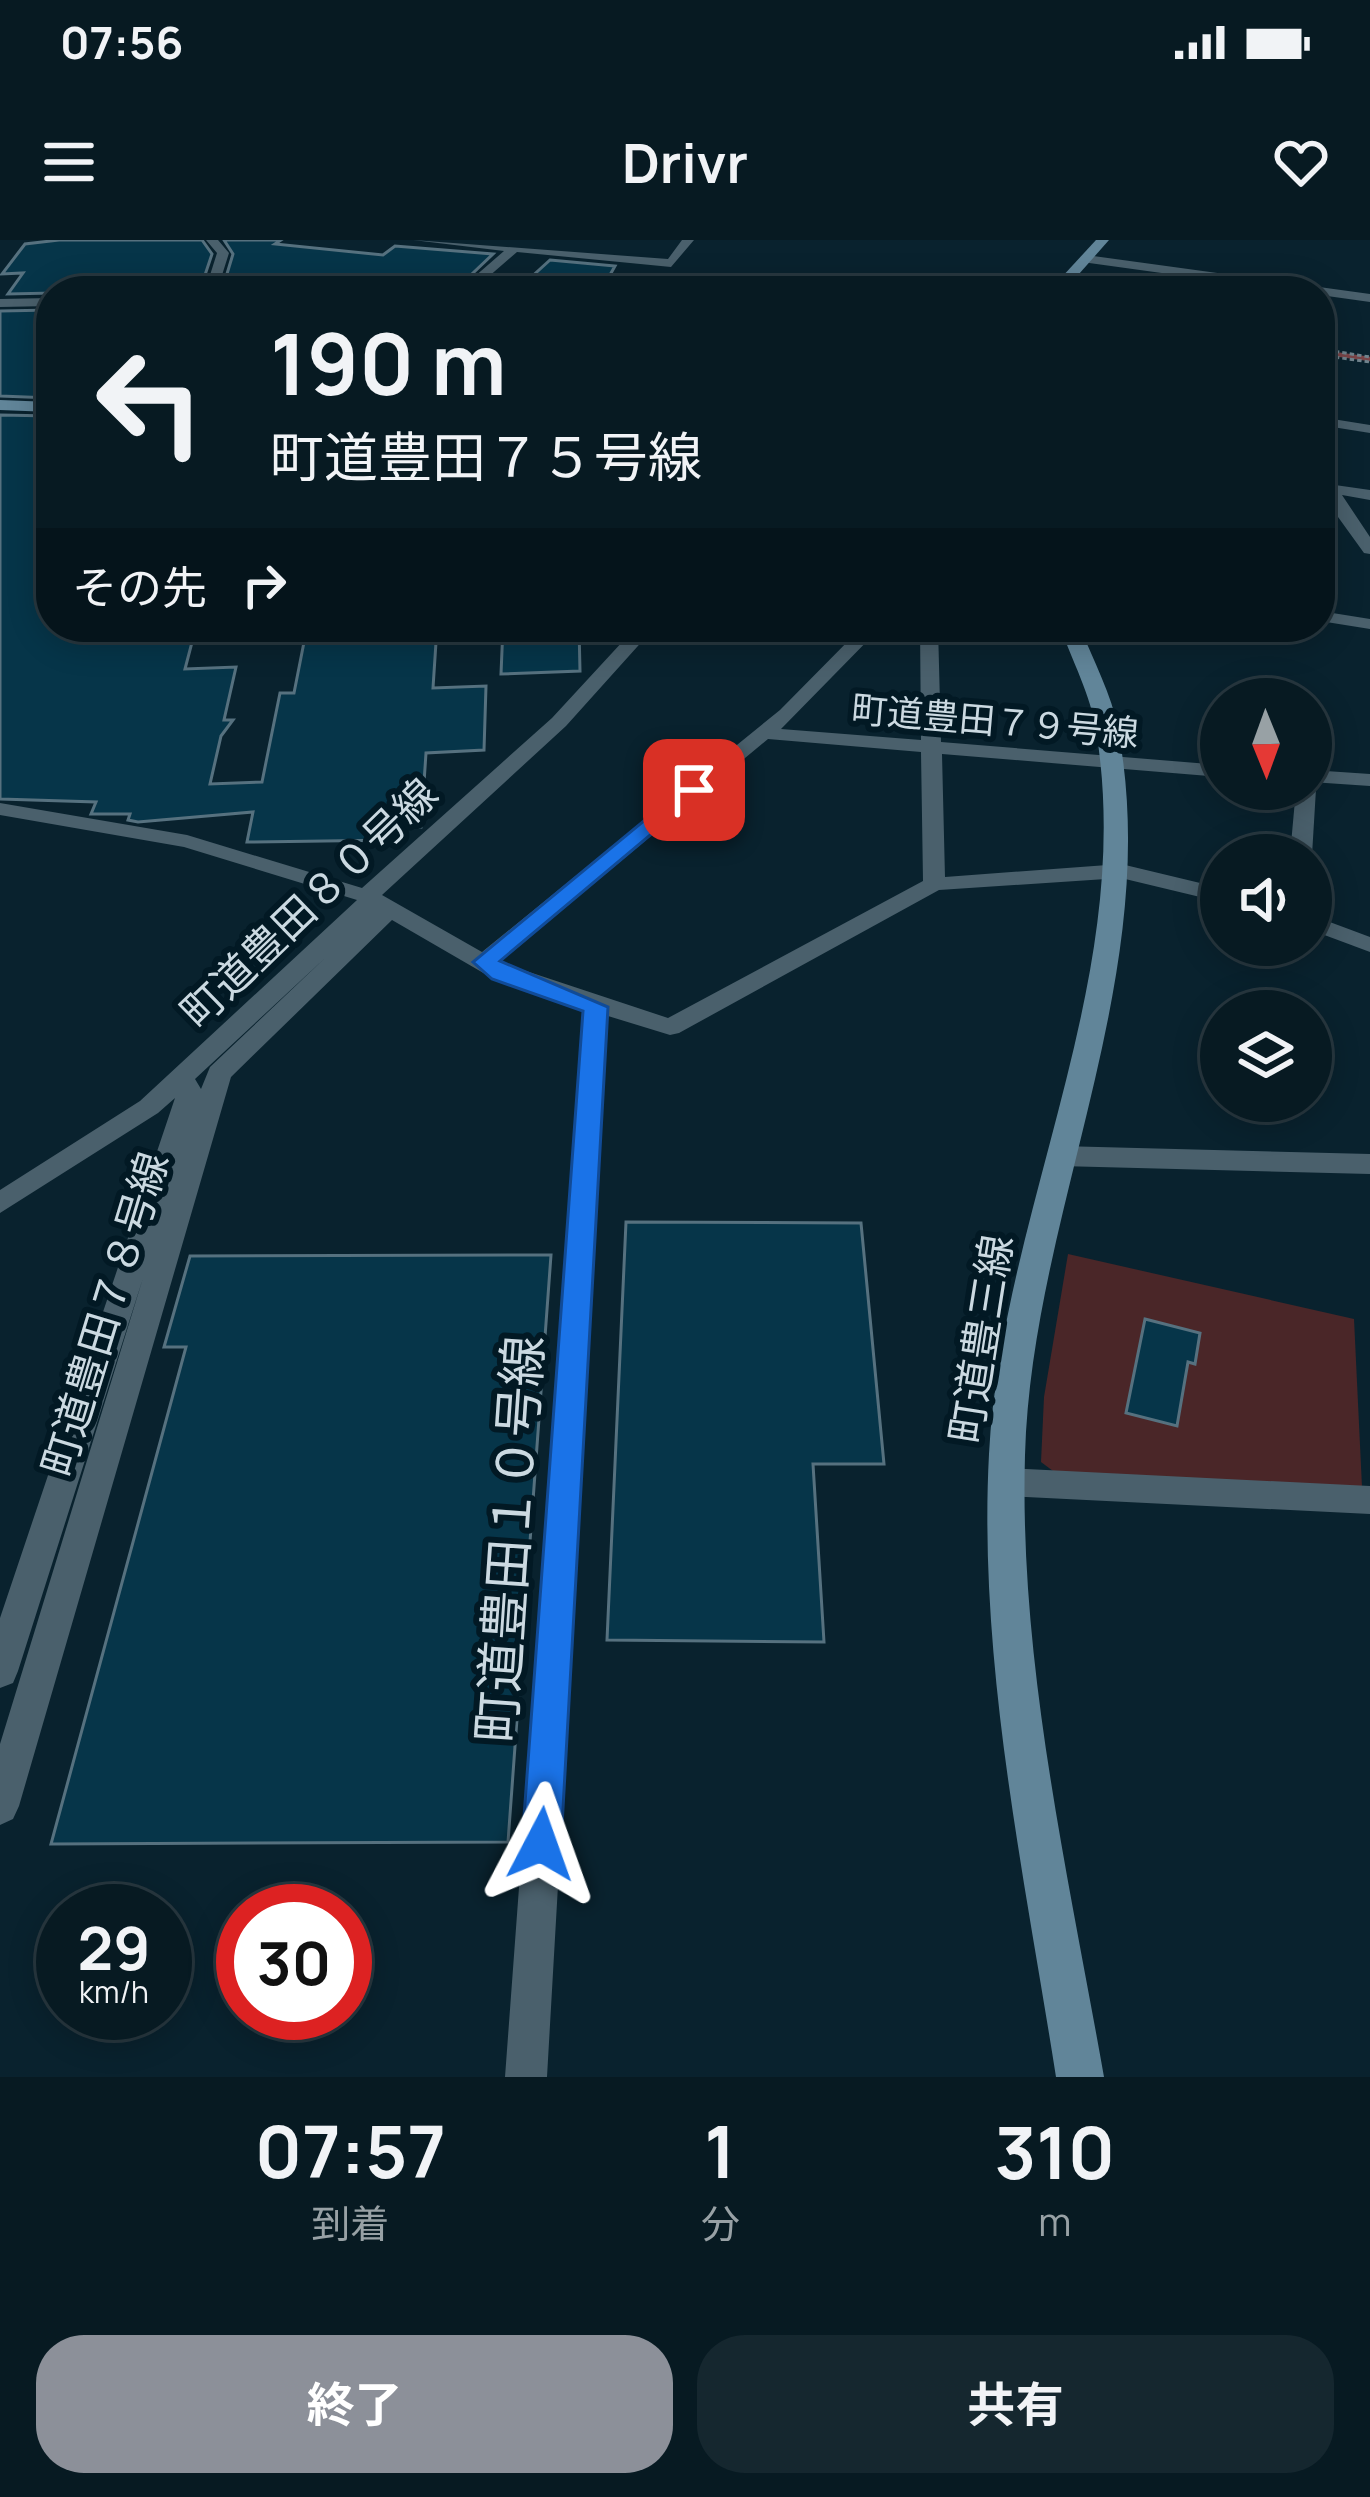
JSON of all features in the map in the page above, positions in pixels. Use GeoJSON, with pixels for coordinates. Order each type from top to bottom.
{"type":"FeatureCollection","features":[{"type":"Feature","properties":{"kind":"street"},"geometry":{"type":"LineString","coordinates":[[212,240],[223,253],[216,276]]}},
{"type":"Feature","properties":{"kind":"street"},"geometry":{"type":"LineString","coordinates":[[419,240],[671,262],[688,240]]}},
{"type":"Feature","properties":{"kind":"street"},"geometry":{"type":"LineString","coordinates":[[1070,276],[1103,240]]}},
{"type":"Feature","properties":{"kind":"street"},"geometry":{"type":"LineString","coordinates":[[482,276],[513,250]]}},
{"type":"Feature","properties":{"kind":"street"},"geometry":{"type":"LineString","coordinates":[[1086,259],[1210,276]]}},
{"type":"Feature","properties":{"kind":"street"},"geometry":{"type":"LineString","coordinates":[[1335,293],[1370,298]]}},
{"type":"Feature","properties":{"kind":"street"},"geometry":{"type":"LineString","coordinates":[[0,304],[36,303]]}},
{"type":"Feature","properties":{"kind":"street"},"geometry":{"type":"LineString","coordinates":[[0,405],[36,406]]}},
{"type":"Feature","properties":{"kind":"street"},"geometry":{"type":"LineString","coordinates":[[1335,423],[1370,429]]}},
{"type":"Feature","properties":{"kind":"street"},"geometry":{"type":"LineString","coordinates":[[1335,486],[1370,495]]}},
{"type":"Feature","properties":{"kind":"street"},"geometry":{"type":"LineString","coordinates":[[1335,500],[1370,549]]}},
{"type":"Feature","properties":{"kind":"street"},"geometry":{"type":"LineString","coordinates":[[1335,618],[1370,624]]}},
{"type":"Feature","properties":{"kind":"street","name":"町道豊田８０号線"},"geometry":{"type":"LineString","coordinates":[[0,1203],[149,1107],[364,910],[380,903],[374,886],[559,722],[632,642]]}},
{"type":"Feature","properties":{"kind":"street"},"geometry":{"type":"LineString","coordinates":[[485,962],[764,733],[857,642]]}},
{"type":"Feature","properties":{"kind":"street"},"geometry":{"type":"LineString","coordinates":[[928,642],[934,884]]}},
{"type":"Feature","properties":{"kind":"street","name":"町道豊三線"},"geometry":{"type":"LineString","coordinates":[[1076,642],[1104,707],[1116,764],[1120,872],[1018,1350],[1007,1483],[1025,1732],[1080,2077]]}},
{"type":"Feature","properties":{"kind":"street","name":"町道豊田７９号線"},"geometry":{"type":"LineString","coordinates":[[764,733],[1200,770]]}},
{"type":"Feature","properties":{"kind":"street"},"geometry":{"type":"LineString","coordinates":[[1332,777],[1370,780]]}},
{"type":"Feature","properties":{"kind":"street"},"geometry":{"type":"LineString","coordinates":[[0,809],[188,841],[380,903],[500,973],[670,1027],[934,884],[1120,872],[1200,890]]}},
{"type":"Feature","properties":{"kind":"street","name":"町道豊田７８号線"},"geometry":{"type":"LineString","coordinates":[[0,1807],[219,1073],[380,903]]}},
{"type":"Feature","properties":{"kind":"street"},"geometry":{"type":"LineString","coordinates":[[1332,930],[1370,945]]}},
{"type":"Feature","properties":{"kind":"street","name":"町道豊田１０号線"},"geometry":{"type":"LineString","coordinates":[[526,2077],[596,1007]]}},
{"type":"Feature","properties":{"kind":"street"},"geometry":{"type":"LineString","coordinates":[[0,1670],[190,1091],[182,1078]]}},
{"type":"Feature","properties":{"kind":"street"},"geometry":{"type":"LineString","coordinates":[[1060,1156],[1370,1164]]}},
{"type":"Feature","properties":{"kind":"street"},"geometry":{"type":"LineString","coordinates":[[1007,1483],[1370,1500]]}},
{"type":"Feature","properties":{"kind":"path"},"geometry":{"type":"LineString","coordinates":[[1335,354],[1370,359]]}},
{"type":"Feature","properties":{"kind":"shaded area"},"geometry":{"type":"Polygon","coordinates":[[[1068,1254],[1354,1319],[1362,1487],[1057,1474],[1041,1462],[1044,1397],[1068,1254]]]}},
{"type":"Feature","properties":{"kind":"building"},"geometry":{"type":"Polygon","coordinates":[[[202,240],[212,254],[205,276],[36,276],[36,293],[8,294],[23,273],[2,274],[25,244],[202,240]]]}},
{"type":"Feature","properties":{"kind":"building"},"geometry":{"type":"Polygon","coordinates":[[[224,240],[281,240],[275,244],[383,255],[395,246],[493,254],[470,276],[226,276],[233,254],[224,240]]]}},
{"type":"Feature","properties":{"kind":"building"},"geometry":{"type":"Polygon","coordinates":[[[550,260],[615,266],[609,276],[532,276],[550,260]]]}},
{"type":"Feature","properties":{"kind":"building"},"geometry":{"type":"Polygon","coordinates":[[[36,310],[36,397],[0,396],[0,311],[36,310]]]}},
{"type":"Feature","properties":{"kind":"building"},"geometry":{"type":"Polygon","coordinates":[[[0,415],[36,416],[36,642],[192,642],[185,669],[236,667],[224,720],[233,720],[221,736],[210,784],[262,782],[280,693],[294,693],[304,642],[436,642],[433,688],[486,686],[484,750],[426,753],[421,827],[395,829],[394,840],[247,842],[253,812],[138,822],[128,820],[130,814],[91,814],[96,802],[0,799],[0,415]]]}},
{"type":"Feature","properties":{"kind":"building"},"geometry":{"type":"Polygon","coordinates":[[[502,642],[579,642],[580,671],[501,674],[502,642]]]}},
{"type":"Feature","properties":{"kind":"building"},"geometry":{"type":"Polygon","coordinates":[[[626,1222],[861,1223],[884,1464],[813,1464],[824,1642],[607,1640],[626,1222]]]}},
{"type":"Feature","properties":{"kind":"building"},"geometry":{"type":"Polygon","coordinates":[[[551,1255],[508,1842],[51,1844],[186,1347],[164,1347],[190,1256],[551,1255]]]}},
{"type":"Feature","properties":{"kind":"building"},"geometry":{"type":"Polygon","coordinates":[[[1145,1319],[1200,1333],[1195,1364],[1188,1362],[1177,1426],[1126,1413],[1145,1319]]]}},
{"type":"Feature","properties":{"kind":"waterway"},"geometry":{"type":"LineString","coordinates":[[1335,354],[1370,359]]}},
{"type":"Feature","properties":{"kind":"route"},"geometry":{"type":"LineString","coordinates":[[541,1844],[596,1007],[500,973],[485,962],[694,790]]}}]}
